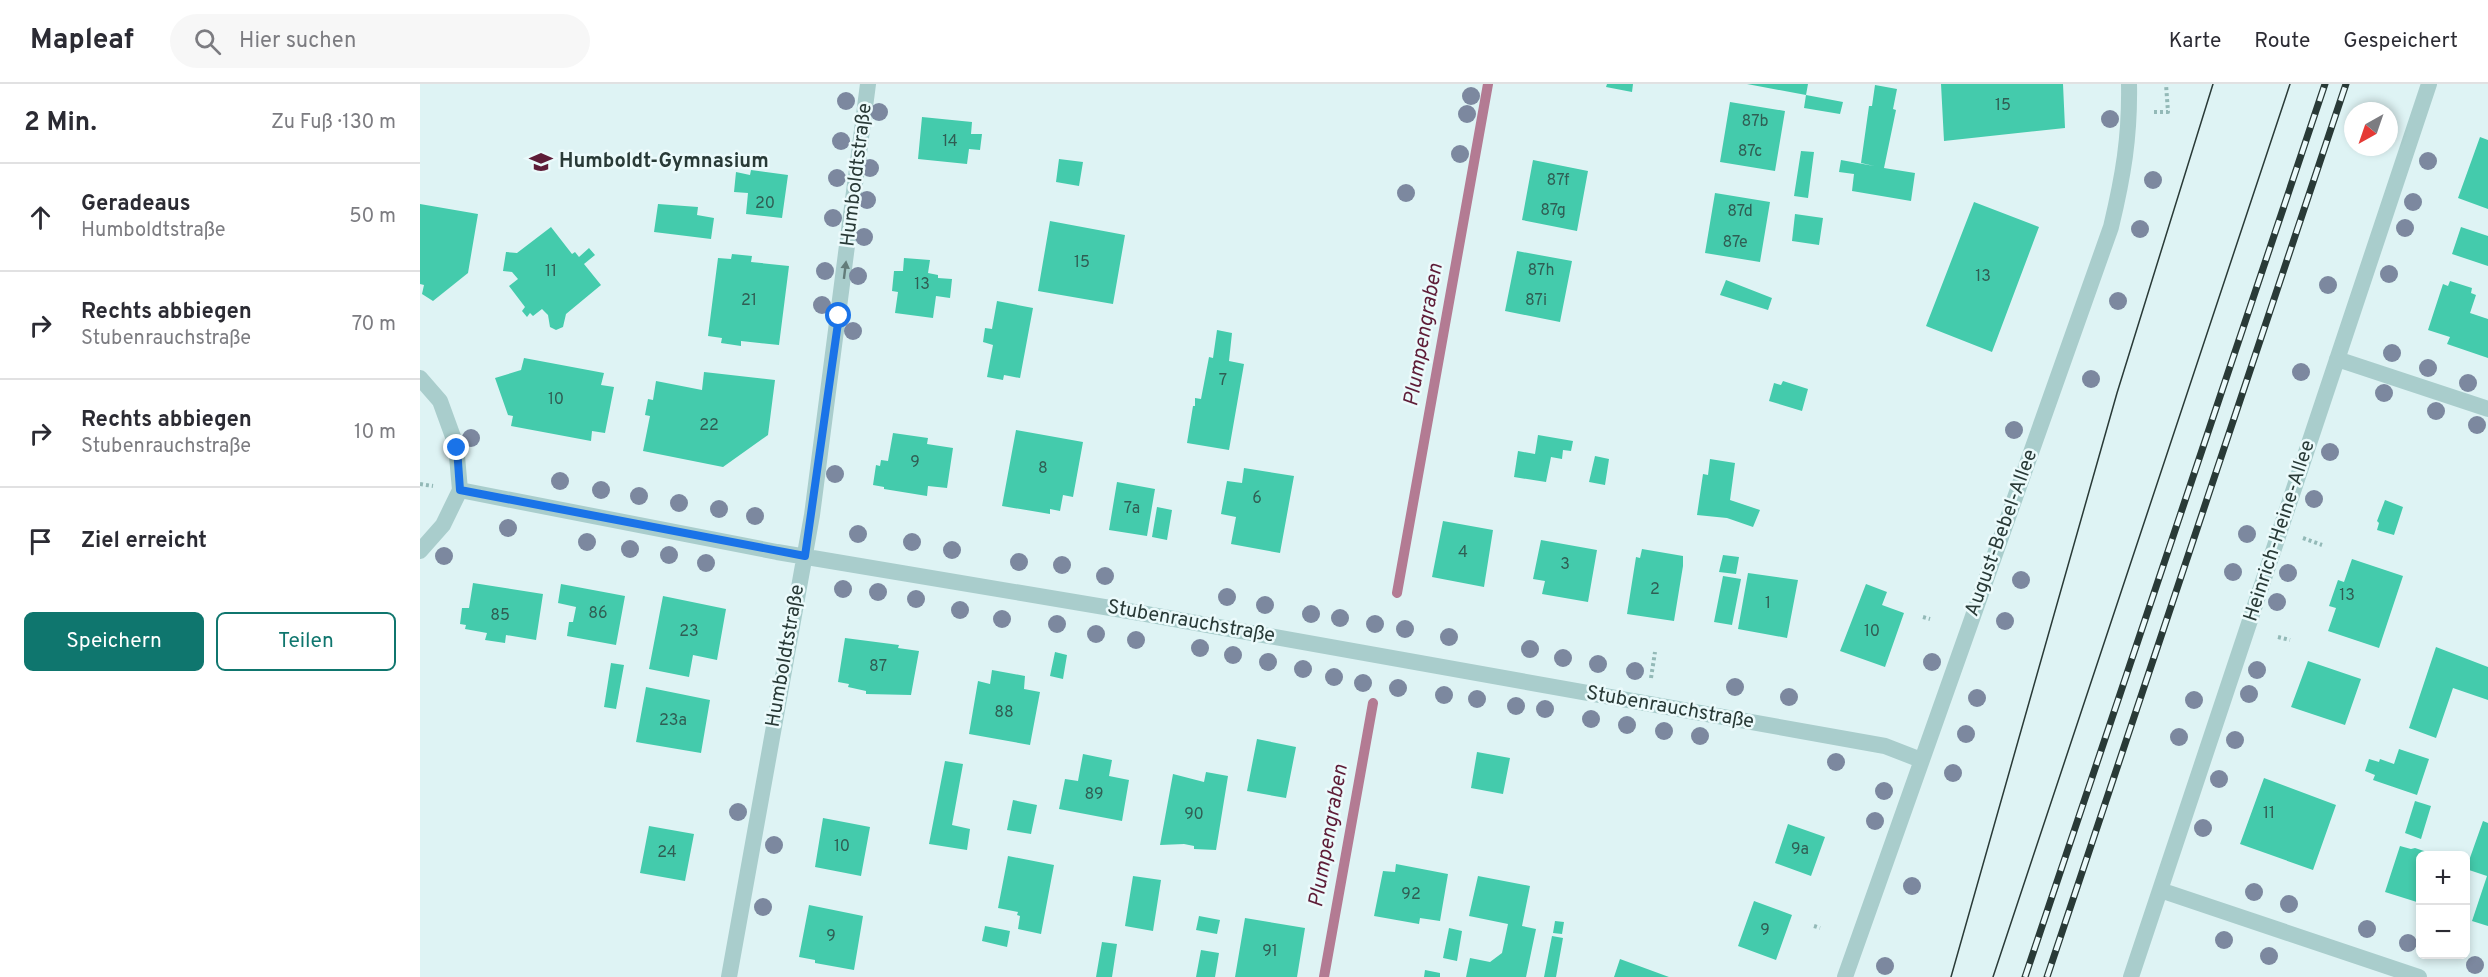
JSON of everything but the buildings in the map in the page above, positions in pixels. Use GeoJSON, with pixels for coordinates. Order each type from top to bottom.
{"type":"FeatureCollection","features":[{"type":"Feature","properties":{"kind":"street","name":"Humboldtstraße"},"geometry":{"type":"LineString","coordinates":[[729,977],[805,556],[832,374],[868,84]]}},
{"type":"Feature","properties":{"kind":"street","name":"August-Bebel-Allee"},"geometry":{"type":"LineString","coordinates":[[1845,977],[2111,227],[2124,174],[2130,118],[2128,84]]}},
{"type":"Feature","properties":{"kind":"street","name":"Heinrich-Heine-Allee"},"geometry":{"type":"LineString","coordinates":[[2132,977],[2428,84]]}},
{"type":"Feature","properties":{"kind":"street"},"geometry":{"type":"LineString","coordinates":[[2337,358],[2488,408]]}},
{"type":"Feature","properties":{"kind":"street"},"geometry":{"type":"LineString","coordinates":[[420,378],[440,401],[456,445],[460,490],[443,525],[420,551]]}},
{"type":"Feature","properties":{"kind":"street","name":"Stubenrauchstraße"},"geometry":{"type":"LineString","coordinates":[[460,490],[805,556],[1146,614],[1885,746],[1921,760]]}},
{"type":"Feature","properties":{"kind":"street"},"geometry":{"type":"LineString","coordinates":[[2160,890],[2419,977]]}},
{"type":"Feature","properties":{"kind":"path"},"geometry":{"type":"LineString","coordinates":[[1923,616],[1930,619]]}},
{"type":"Feature","properties":{"kind":"path"},"geometry":{"type":"LineString","coordinates":[[2278,637],[2290,640]]}},
{"type":"Feature","properties":{"kind":"path"},"geometry":{"type":"LineString","coordinates":[[1814,926],[1820,928]]}},
{"type":"Feature","properties":{"kind":"waterway","name":"Plumpengraben"},"geometry":{"type":"LineString","coordinates":[[1397,593],[1488,84]]}},
{"type":"Feature","properties":{"kind":"waterway","name":"Plumpengraben"},"geometry":{"type":"LineString","coordinates":[[1324,977],[1373,703]]}},
{"type":"Feature","properties":{"kind":"tram line"},"geometry":{"type":"LineString","coordinates":[[1951,977],[2117,393],[2213,84]]}},
{"type":"Feature","properties":{"kind":"tram line"},"geometry":{"type":"LineString","coordinates":[[1993,977],[2290,84]]}},
{"type":"Feature","properties":{"kind":"railway"},"geometry":{"type":"LineString","coordinates":[[2025,977],[2325,84]]}},
{"type":"Feature","properties":{"kind":"railway"},"geometry":{"type":"LineString","coordinates":[[2047,977],[2346,84]]}},
{"type":"Feature","properties":{"kind":"place","name":"Humboldt-Gymnasium"},"geometry":{"type":"Point","coordinates":[541,162]}},
{"type":"Feature","properties":{"kind":"route"},"geometry":{"type":"LineString","coordinates":[[457,448],[460,490],[805,556],[839,316]]}}]}
